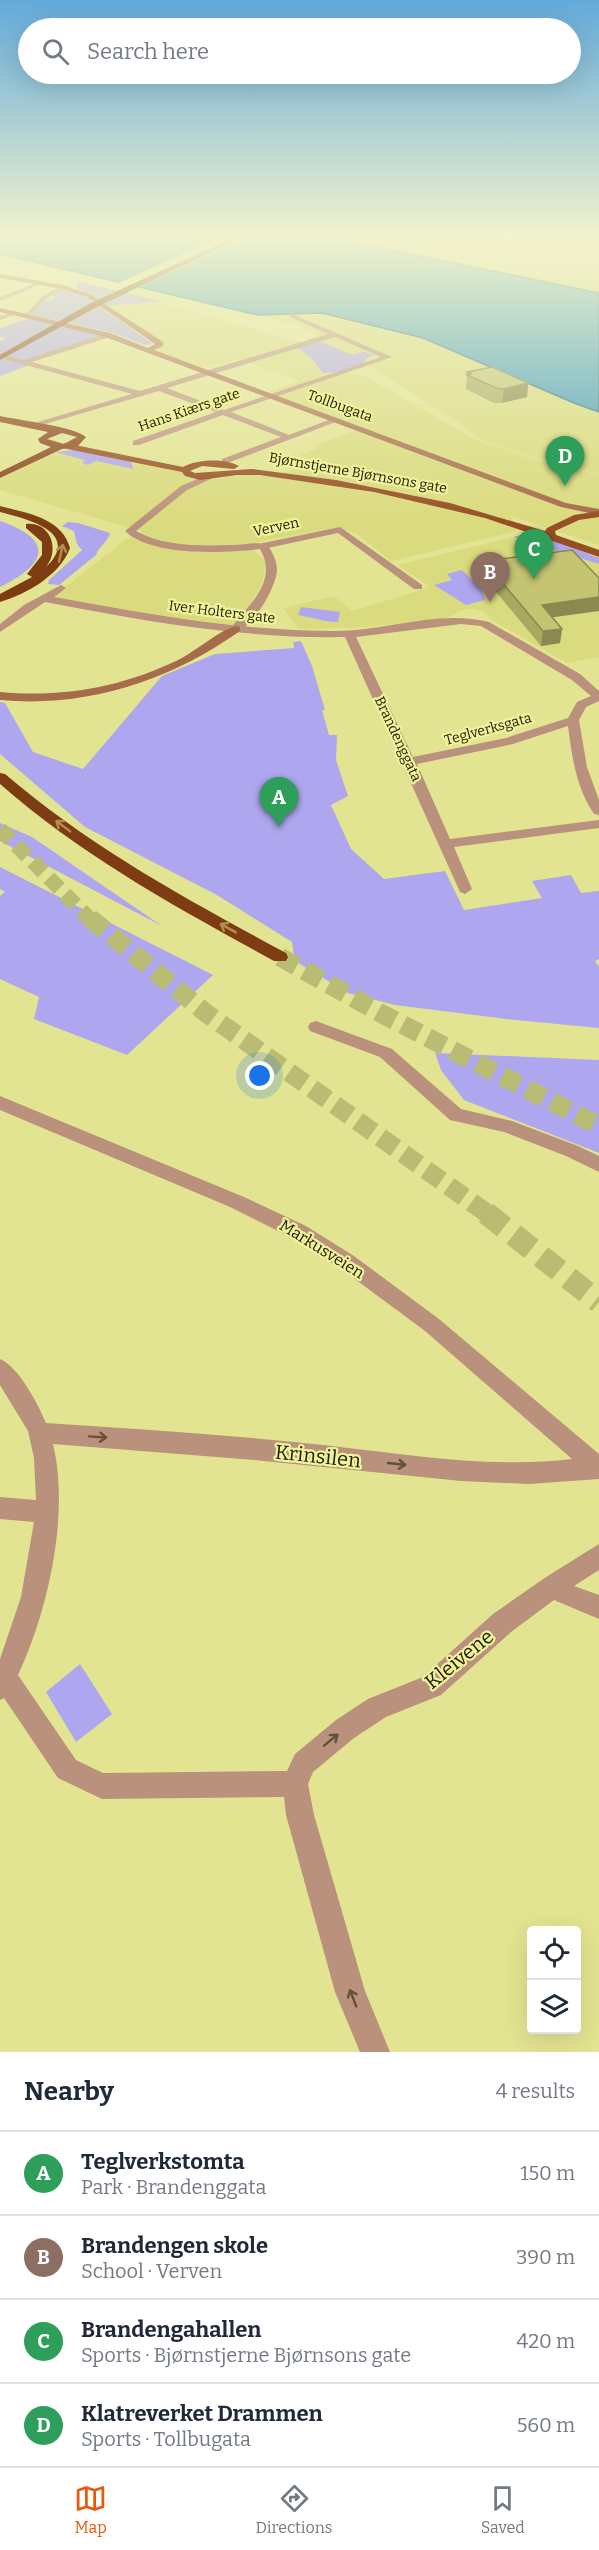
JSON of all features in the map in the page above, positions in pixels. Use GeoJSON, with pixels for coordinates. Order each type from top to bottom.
{"type":"FeatureCollection","features":[{"type":"Feature","properties":{"kind":"highway"},"geometry":{"type":"LineString","coordinates":[[0,350],[29,334]]}},
{"type":"Feature","properties":{"kind":"highway"},"geometry":{"type":"LineString","coordinates":[[0,357],[42,334]]}},
{"type":"Feature","properties":{"kind":"highway"},"geometry":{"type":"LineString","coordinates":[[0,419],[58,432],[71,432],[82,437],[78,442],[0,475]]}},
{"type":"Feature","properties":{"kind":"highway"},"geometry":{"type":"LineString","coordinates":[[0,427],[43,440],[52,446],[64,446]]}},
{"type":"Feature","properties":{"kind":"highway"},"geometry":{"type":"LineString","coordinates":[[0,466],[58,432]]}},
{"type":"Feature","properties":{"kind":"highway"},"geometry":{"type":"LineString","coordinates":[[0,509],[51,527],[60,536],[64,545],[60,561],[51,571],[0,598]]}},
{"type":"Feature","properties":{"kind":"highway"},"geometry":{"type":"LineString","coordinates":[[0,516],[34,528],[45,537],[49,546],[48,556],[39,569],[0,592]]}},
{"type":"Feature","properties":{"kind":"highway"},"geometry":{"type":"LineString","coordinates":[[0,777],[103,854],[181,902],[280,957]]}},
{"type":"Feature","properties":{"kind":"main road","name":"Tollbugata"},"geometry":{"type":"LineString","coordinates":[[107,334],[592,515]]}},
{"type":"Feature","properties":{"kind":"main road"},"geometry":{"type":"LineString","coordinates":[[145,334],[160,344],[149,350]]}},
{"type":"Feature","properties":{"kind":"main road"},"geometry":{"type":"LineString","coordinates":[[82,437],[127,450],[201,464],[213,472]]}},
{"type":"Feature","properties":{"kind":"main road"},"geometry":{"type":"LineString","coordinates":[[64,446],[187,472],[213,472]]}},
{"type":"Feature","properties":{"kind":"main road"},"geometry":{"type":"LineString","coordinates":[[187,472],[190,466],[201,464]]}},
{"type":"Feature","properties":{"kind":"main road","name":"Bjørnstjerne Bjørnsons gate"},"geometry":{"type":"LineString","coordinates":[[213,472],[262,473],[367,488],[550,532],[599,554]]}},
{"type":"Feature","properties":{"kind":"main road"},"geometry":{"type":"LineString","coordinates":[[550,532],[592,515]]}},
{"type":"Feature","properties":{"kind":"main road"},"geometry":{"type":"LineString","coordinates":[[564,534],[592,515]]}},
{"type":"Feature","properties":{"kind":"main road"},"geometry":{"type":"LineString","coordinates":[[550,532],[564,534],[599,547]]}},
{"type":"Feature","properties":{"kind":"main road"},"geometry":{"type":"LineString","coordinates":[[0,696],[43,700],[93,694],[178,663],[209,648],[236,630]]}},
{"type":"Feature","properties":{"kind":"street"},"geometry":{"type":"LineString","coordinates":[[26,362],[107,334]]}},
{"type":"Feature","properties":{"kind":"street"},"geometry":{"type":"LineString","coordinates":[[41,424],[333,334]]}},
{"type":"Feature","properties":{"kind":"street","name":"Hans Kiærs gate"},"geometry":{"type":"LineString","coordinates":[[136,443],[271,395],[388,357],[333,334]]}},
{"type":"Feature","properties":{"kind":"street"},"geometry":{"type":"LineString","coordinates":[[0,357],[138,393]]}},
{"type":"Feature","properties":{"kind":"street"},"geometry":{"type":"LineString","coordinates":[[157,387],[288,437]]}},
{"type":"Feature","properties":{"kind":"street"},"geometry":{"type":"LineString","coordinates":[[225,461],[337,420]]}},
{"type":"Feature","properties":{"kind":"street"},"geometry":{"type":"LineString","coordinates":[[184,488],[187,472]]}},
{"type":"Feature","properties":{"kind":"street"},"geometry":{"type":"LineString","coordinates":[[184,488],[213,472]]}},
{"type":"Feature","properties":{"kind":"street","name":"Verven"},"geometry":{"type":"LineString","coordinates":[[184,488],[130,531],[146,539],[202,548],[233,549],[263,546],[340,530],[415,585]]}},
{"type":"Feature","properties":{"kind":"street"},"geometry":{"type":"LineString","coordinates":[[236,630],[256,606],[268,586],[272,562],[263,546]]}},
{"type":"Feature","properties":{"kind":"street"},"geometry":{"type":"LineString","coordinates":[[0,628],[61,588]]}},
{"type":"Feature","properties":{"kind":"street","name":"Iver Holters gate"},"geometry":{"type":"LineString","coordinates":[[43,598],[151,618],[266,633],[349,634],[471,620],[485,624],[576,678],[599,697]]}},
{"type":"Feature","properties":{"kind":"street","name":"Brandenggata"},"geometry":{"type":"LineString","coordinates":[[349,634],[465,889]]}},
{"type":"Feature","properties":{"kind":"street"},"geometry":{"type":"LineString","coordinates":[[599,697],[581,705],[573,720],[581,773],[599,811]]}},
{"type":"Feature","properties":{"kind":"street","name":"Teglverksgata"},"geometry":{"type":"LineString","coordinates":[[409,762],[509,741],[573,720]]}},
{"type":"Feature","properties":{"kind":"street"},"geometry":{"type":"LineString","coordinates":[[444,844],[599,824]]}},
{"type":"Feature","properties":{"kind":"street"},"geometry":{"type":"LineString","coordinates":[[316,1028],[386,1053],[456,1115],[506,1126],[572,1151],[599,1165]]}},
{"type":"Feature","properties":{"kind":"street","name":"Markusveien"},"geometry":{"type":"LineString","coordinates":[[0,1103],[237,1202],[299,1232],[347,1262],[432,1325],[598,1467]]}},
{"type":"Feature","properties":{"kind":"street"},"geometry":{"type":"LineString","coordinates":[[0,1369],[24,1400],[40,1433],[48,1482],[43,1551],[24,1627],[2,1682],[66,1768],[102,1786],[295,1784],[300,1815],[350,1992],[375,2052]]}},
{"type":"Feature","properties":{"kind":"street","name":"Krinsilen"},"geometry":{"type":"LineString","coordinates":[[40,1433],[201,1443],[450,1469],[521,1473],[598,1467]]}},
{"type":"Feature","properties":{"kind":"street"},"geometry":{"type":"LineString","coordinates":[[0,1508],[46,1512]]}},
{"type":"Feature","properties":{"kind":"street","name":"Kleivene"},"geometry":{"type":"LineString","coordinates":[[295,1784],[304,1762],[345,1729],[377,1708],[432,1686],[481,1642],[554,1585],[599,1556]]}},
{"type":"Feature","properties":{"kind":"street"},"geometry":{"type":"LineString","coordinates":[[554,1585],[567,1595],[599,1607]]}},
{"type":"Feature","properties":{"kind":"shaded area"},"geometry":{"type":"Polygon","coordinates":[[[0,334],[103,335],[27,362],[30,365],[0,376],[0,341],[6,339],[0,337],[0,334]]]}},
{"type":"Feature","properties":{"kind":"shaded area"},"geometry":{"type":"Polygon","coordinates":[[[115,334],[138,334],[153,344],[145,345],[115,334]]]}},
{"type":"Feature","properties":{"kind":"shaded area"},"geometry":{"type":"Polygon","coordinates":[[[148,334],[271,334],[302,343],[299,349],[312,359],[323,374],[339,372],[363,375],[474,439],[524,456],[599,475],[599,545],[511,516],[517,531],[391,561],[356,533],[342,529],[327,529],[257,542],[252,549],[266,565],[261,586],[236,629],[43,598],[68,585],[125,540],[142,534],[141,531],[0,490],[0,479],[42,457],[74,450],[220,478],[247,474],[275,476],[315,462],[299,455],[319,448],[314,446],[360,429],[268,392],[299,381],[240,359],[206,368],[149,350],[158,341],[148,334]]]}},
{"type":"Feature","properties":{"kind":"shaded area"},"geometry":{"type":"Polygon","coordinates":[[[406,334],[423,338],[599,412],[599,474],[525,455],[483,441],[454,419],[365,364],[365,359],[373,356],[363,352],[352,355],[309,338],[315,335],[406,334]]]}},
{"type":"Feature","properties":{"kind":"shaded area"},"geometry":{"type":"Polygon","coordinates":[[[318,340],[352,355],[363,352],[374,355],[365,359],[365,364],[339,372],[323,373],[312,359],[298,348],[302,343],[318,340]]]}},
{"type":"Feature","properties":{"kind":"shaded area"},"geometry":{"type":"Polygon","coordinates":[[[74,450],[133,461],[131,463],[134,469],[96,461],[88,465],[82,463],[85,460],[55,452],[74,450]]]}},
{"type":"Feature","properties":{"kind":"shaded area"},"geometry":{"type":"Polygon","coordinates":[[[0,521],[30,536],[37,544],[38,552],[28,570],[0,587],[0,521]]]}},
{"type":"Feature","properties":{"kind":"shaded area"},"geometry":{"type":"Polygon","coordinates":[[[68,522],[110,533],[96,555],[59,585],[48,584],[49,580],[82,550],[77,544],[74,531],[62,526],[68,522]]]}},
{"type":"Feature","properties":{"kind":"shaded area"},"geometry":{"type":"Polygon","coordinates":[[[532,532],[599,558],[599,564],[513,537],[532,532]]]}},
{"type":"Feature","properties":{"kind":"shaded area"},"geometry":{"type":"Polygon","coordinates":[[[513,537],[599,564],[599,657],[567,663],[492,620],[484,612],[474,609],[464,609],[449,617],[431,620],[366,627],[299,629],[283,608],[334,596],[352,611],[418,591],[429,586],[398,565],[513,537]]]}},
{"type":"Feature","properties":{"kind":"shaded area"},"geometry":{"type":"Polygon","coordinates":[[[462,570],[482,590],[485,600],[466,605],[434,585],[452,580],[447,574],[462,570]]]}},
{"type":"Feature","properties":{"kind":"shaded area"},"geometry":{"type":"Polygon","coordinates":[[[301,607],[340,612],[338,622],[298,615],[301,607]]]}},
{"type":"Feature","properties":{"kind":"shaded area"},"geometry":{"type":"Polygon","coordinates":[[[301,641],[312,666],[325,710],[322,710],[329,735],[337,735],[336,760],[348,796],[331,805],[351,849],[384,879],[445,871],[464,910],[542,898],[532,881],[571,875],[581,893],[599,891],[599,959],[595,961],[599,967],[599,1028],[395,1005],[348,993],[295,961],[292,942],[217,895],[85,827],[0,754],[0,702],[5,703],[33,752],[83,769],[162,676],[215,654],[294,648],[293,642],[301,641]]]}},
{"type":"Feature","properties":{"kind":"shaded area"},"geometry":{"type":"Polygon","coordinates":[[[0,823],[32,837],[162,926],[0,841],[0,823]]]}},
{"type":"Feature","properties":{"kind":"shaded area"},"geometry":{"type":"Polygon","coordinates":[[[0,867],[213,975],[127,1055],[34,1019],[39,997],[0,979],[0,896],[5,892],[0,889],[0,867]]]}},
{"type":"Feature","properties":{"kind":"shaded area"},"geometry":{"type":"Polygon","coordinates":[[[435,1053],[599,1060],[599,1153],[464,1100],[441,1070],[435,1053]]]}},
{"type":"Feature","properties":{"kind":"shaded area"},"geometry":{"type":"Polygon","coordinates":[[[80,1664],[112,1714],[76,1742],[46,1692],[80,1664]]]}},
{"type":"Feature","properties":{"kind":"water"},"geometry":{"type":"Polygon","coordinates":[[[406,334],[599,334],[599,412],[574,403],[423,338],[406,334]]]}},
{"type":"Feature","properties":{"kind":"building"},"geometry":{"type":"Polygon","coordinates":[[[492,367],[528,383],[504,389],[496,388],[467,375],[471,374],[467,372],[492,367]]]}},
{"type":"Feature","properties":{"kind":"building"},"geometry":{"type":"Polygon","coordinates":[[[572,550],[599,578],[599,597],[542,605],[562,629],[543,631],[484,561],[572,550]]]}},
{"type":"Feature","properties":{"kind":"tunnel"},"geometry":{"type":"LineString","coordinates":[[0,829],[91,920]]}},
{"type":"Feature","properties":{"kind":"tunnel"},"geometry":{"type":"LineString","coordinates":[[90,918],[206,1013],[488,1214]]}},
{"type":"Feature","properties":{"kind":"tunnel"},"geometry":{"type":"LineString","coordinates":[[280,957],[384,1015],[599,1126]]}},
{"type":"Feature","properties":{"kind":"tunnel"},"geometry":{"type":"LineString","coordinates":[[486,1213],[599,1302]]}},
{"type":"Feature","properties":{"kind":"place","name":"Klatreverket Drammen"},"geometry":{"type":"Point","coordinates":[565,486]}},
{"type":"Feature","properties":{"kind":"place","name":"Brandengahallen"},"geometry":{"type":"Point","coordinates":[534,579]}},
{"type":"Feature","properties":{"kind":"place","name":"Brandengen skole"},"geometry":{"type":"Point","coordinates":[490,602]}},
{"type":"Feature","properties":{"kind":"place","name":"Teglverkstomta"},"geometry":{"type":"Point","coordinates":[279,827]}}]}
